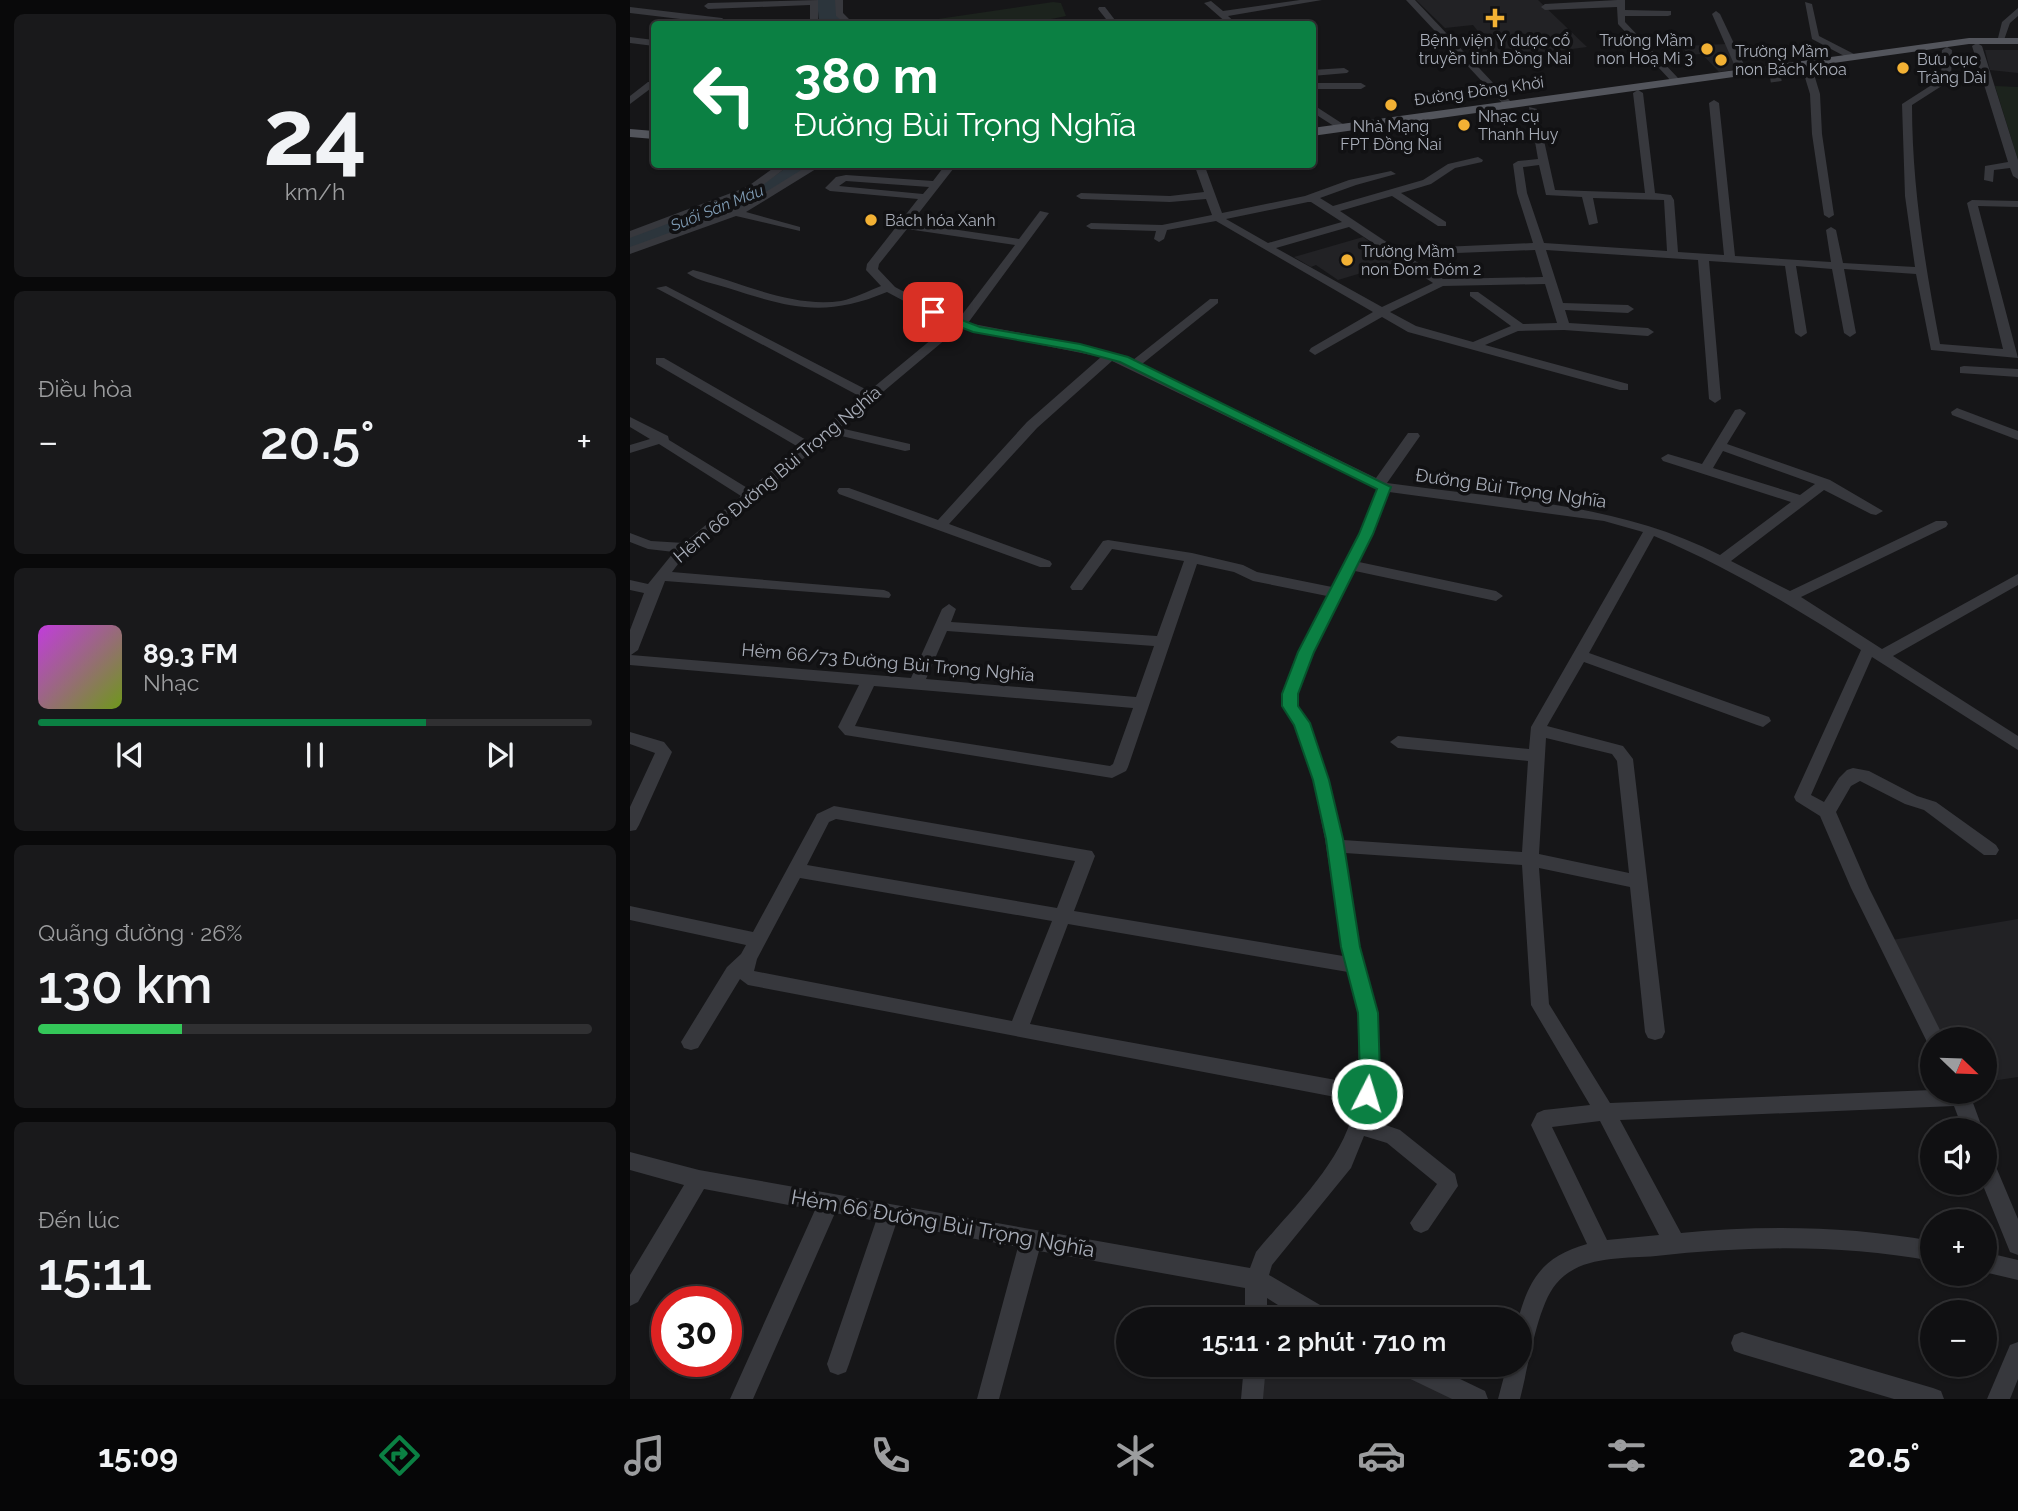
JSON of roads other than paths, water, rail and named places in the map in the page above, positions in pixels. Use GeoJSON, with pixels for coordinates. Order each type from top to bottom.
{"type":"FeatureCollection","features":[{"type":"Feature","properties":{"kind":"main road","name":"Đường Đồng Khởi"},"geometry":{"type":"LineString","coordinates":[[1316,131],[1511,108],[1532,109],[1638,93],[1742,71],[2014,37]]}},
{"type":"Feature","properties":{"kind":"main road","name":"Đường Đồng Khởi"},"geometry":{"type":"LineString","coordinates":[[1316,138],[1680,83],[1833,66],[1947,50],[1977,43]]}},
{"type":"Feature","properties":{"kind":"main road","name":"Đường Đồng Khởi"},"geometry":{"type":"LineString","coordinates":[[1680,83],[1766,77],[1833,66]]}},
{"type":"Feature","properties":{"kind":"main road"},"geometry":{"type":"LineString","coordinates":[[630,132],[651,135]]}},
{"type":"Feature","properties":{"kind":"main road"},"geometry":{"type":"LineString","coordinates":[[630,141],[651,143]]}},
{"type":"Feature","properties":{"kind":"street"},"geometry":{"type":"LineString","coordinates":[[839,0],[841,17],[846,21]]}},
{"type":"Feature","properties":{"kind":"street"},"geometry":{"type":"LineString","coordinates":[[1221,15],[1318,0]]}},
{"type":"Feature","properties":{"kind":"street"},"geometry":{"type":"LineString","coordinates":[[1410,0],[1511,108]]}},
{"type":"Feature","properties":{"kind":"street"},"geometry":{"type":"LineString","coordinates":[[707,3],[814,1],[816,21]]}},
{"type":"Feature","properties":{"kind":"street"},"geometry":{"type":"LineString","coordinates":[[707,3],[719,11],[722,21]]}},
{"type":"Feature","properties":{"kind":"street"},"geometry":{"type":"LineString","coordinates":[[1209,3],[1229,21]]}},
{"type":"Feature","properties":{"kind":"street"},"geometry":{"type":"LineString","coordinates":[[1545,7],[1559,3],[1621,6],[1668,13]]}},
{"type":"Feature","properties":{"kind":"street"},"geometry":{"type":"LineString","coordinates":[[1808,4],[1815,37],[1851,56]]}},
{"type":"Feature","properties":{"kind":"street"},"geometry":{"type":"LineString","coordinates":[[1621,6],[1621,22],[1630,34],[1680,83]]}},
{"type":"Feature","properties":{"kind":"street"},"geometry":{"type":"LineString","coordinates":[[1102,9],[1112,21]]}},
{"type":"Feature","properties":{"kind":"street"},"geometry":{"type":"LineString","coordinates":[[630,10],[709,21]]}},
{"type":"Feature","properties":{"kind":"street"},"geometry":{"type":"LineString","coordinates":[[2000,40],[2006,23],[2018,11]]}},
{"type":"Feature","properties":{"kind":"street"},"geometry":{"type":"LineString","coordinates":[[1716,15],[1742,71]]}},
{"type":"Feature","properties":{"kind":"street"},"geometry":{"type":"LineString","coordinates":[[2011,20],[2014,23],[2014,37]]}},
{"type":"Feature","properties":{"kind":"street"},"geometry":{"type":"LineString","coordinates":[[630,40],[651,43]]}},
{"type":"Feature","properties":{"kind":"street"},"geometry":{"type":"LineString","coordinates":[[1977,43],[2018,176]]}},
{"type":"Feature","properties":{"kind":"street"},"geometry":{"type":"LineString","coordinates":[[1947,50],[1946,80],[1907,104],[1906,156],[1919,271],[1935,347],[2014,354],[1972,203],[2018,204]]}},
{"type":"Feature","properties":{"kind":"street"},"geometry":{"type":"LineString","coordinates":[[1316,73],[1344,71]]}},
{"type":"Feature","properties":{"kind":"street"},"geometry":{"type":"LineString","coordinates":[[1808,71],[1817,96],[1817,132],[1829,215]]}},
{"type":"Feature","properties":{"kind":"street"},"geometry":{"type":"LineString","coordinates":[[630,101],[651,84]]}},
{"type":"Feature","properties":{"kind":"street"},"geometry":{"type":"LineString","coordinates":[[1316,86],[1361,86]]}},
{"type":"Feature","properties":{"kind":"street"},"geometry":{"type":"LineString","coordinates":[[1638,93],[1650,195]]}},
{"type":"Feature","properties":{"kind":"street"},"geometry":{"type":"LineString","coordinates":[[1714,103],[1730,257]]}},
{"type":"Feature","properties":{"kind":"street"},"geometry":{"type":"LineString","coordinates":[[1532,109],[1550,193],[1650,195],[1669,200],[1673,254]]}},
{"type":"Feature","properties":{"kind":"street"},"geometry":{"type":"LineString","coordinates":[[1316,110],[1343,128]]}},
{"type":"Feature","properties":{"kind":"street"},"geometry":{"type":"LineString","coordinates":[[1332,210],[1427,181],[1452,166],[1478,160]]}},
{"type":"Feature","properties":{"kind":"street"},"geometry":{"type":"LineString","coordinates":[[1543,162],[1518,163],[1522,193],[1564,326]]}},
{"type":"Feature","properties":{"kind":"street"},"geometry":{"type":"LineString","coordinates":[[1989,180],[1989,167],[2014,164]]}},
{"type":"Feature","properties":{"kind":"street"},"geometry":{"type":"LineString","coordinates":[[630,235],[751,189],[780,168]]}},
{"type":"Feature","properties":{"kind":"street"},"geometry":{"type":"LineString","coordinates":[[630,251],[735,212],[768,197],[813,168]]}},
{"type":"Feature","properties":{"kind":"street"},"geometry":{"type":"LineString","coordinates":[[693,273],[797,303],[844,304],[889,287],[876,276],[873,264],[949,168]]}},
{"type":"Feature","properties":{"kind":"street"},"geometry":{"type":"LineString","coordinates":[[1200,168],[1217,215],[1223,222],[1412,329],[1624,387]]}},
{"type":"Feature","properties":{"kind":"street"},"geometry":{"type":"LineString","coordinates":[[1091,226],[1160,234],[1217,215],[1308,199],[1353,182],[1391,174]]}},
{"type":"Feature","properties":{"kind":"street"},"geometry":{"type":"LineString","coordinates":[[926,197],[830,188],[839,179],[846,178],[936,184]]}},
{"type":"Feature","properties":{"kind":"street"},"geometry":{"type":"LineString","coordinates":[[1393,192],[1442,224]]}},
{"type":"Feature","properties":{"kind":"street"},"geometry":{"type":"LineString","coordinates":[[1587,194],[1593,222]]}},
{"type":"Feature","properties":{"kind":"street"},"geometry":{"type":"LineString","coordinates":[[1081,196],[1170,199],[1210,195]]}},
{"type":"Feature","properties":{"kind":"street"},"geometry":{"type":"LineString","coordinates":[[1308,199],[1318,200],[1441,283]]}},
{"type":"Feature","properties":{"kind":"street"},"geometry":{"type":"LineString","coordinates":[[735,212],[796,229]]}},
{"type":"Feature","properties":{"kind":"street","name":"Hẻm 66 Đường Bùi Trọng Nghĩa"},"geometry":{"type":"LineString","coordinates":[[630,650],[652,590],[660,576],[685,548],[959,324],[1044,213]]}},
{"type":"Feature","properties":{"kind":"street"},"geometry":{"type":"LineString","coordinates":[[1266,247],[1351,223]]}},
{"type":"Feature","properties":{"kind":"street"},"geometry":{"type":"LineString","coordinates":[[904,225],[1022,243]]}},
{"type":"Feature","properties":{"kind":"street"},"geometry":{"type":"LineString","coordinates":[[1831,230],[1850,333]]}},
{"type":"Feature","properties":{"kind":"street"},"geometry":{"type":"LineString","coordinates":[[1398,252],[1539,246],[1919,271]]}},
{"type":"Feature","properties":{"kind":"street"},"geometry":{"type":"LineString","coordinates":[[1703,256],[1715,399]]}},
{"type":"Feature","properties":{"kind":"street"},"geometry":{"type":"LineString","coordinates":[[1790,262],[1801,333]]}},
{"type":"Feature","properties":{"kind":"street"},"geometry":{"type":"LineString","coordinates":[[1315,351],[1381,312],[1441,283],[1549,280]]}},
{"type":"Feature","properties":{"kind":"street","name":"Đường Bùi Trọng Nghĩa"},"geometry":{"type":"LineString","coordinates":[[889,287],[959,324],[1110,356],[1135,364],[1381,486],[1605,517],[1651,530],[1722,561],[1790,597],[2018,744]]}},
{"type":"Feature","properties":{"kind":"street"},"geometry":{"type":"LineString","coordinates":[[662,289],[869,396]]}},
{"type":"Feature","properties":{"kind":"street"},"geometry":{"type":"LineString","coordinates":[[1474,294],[1521,328]]}},
{"type":"Feature","properties":{"kind":"street"},"geometry":{"type":"LineString","coordinates":[[1135,364],[1214,301]]}},
{"type":"Feature","properties":{"kind":"street"},"geometry":{"type":"LineString","coordinates":[[1557,306],[1628,309]]}},
{"type":"Feature","properties":{"kind":"street"},"geometry":{"type":"LineString","coordinates":[[1473,346],[1521,328],[1564,326],[1648,332]]}},
{"type":"Feature","properties":{"kind":"street"},"geometry":{"type":"LineString","coordinates":[[940,526],[1032,425],[1110,356]]}},
{"type":"Feature","properties":{"kind":"street"},"geometry":{"type":"LineString","coordinates":[[660,361],[808,447]]}},
{"type":"Feature","properties":{"kind":"street"},"geometry":{"type":"LineString","coordinates":[[1964,370],[2018,373]]}},
{"type":"Feature","properties":{"kind":"street"},"geometry":{"type":"LineString","coordinates":[[1957,412],[2018,436]]}},
{"type":"Feature","properties":{"kind":"street"},"geometry":{"type":"LineString","coordinates":[[1705,470],[1740,413]]}},
{"type":"Feature","properties":{"kind":"street"},"geometry":{"type":"LineString","coordinates":[[630,421],[663,439],[749,495]]}},
{"type":"Feature","properties":{"kind":"street"},"geometry":{"type":"LineString","coordinates":[[830,429],[905,447]]}},
{"type":"Feature","properties":{"kind":"street"},"geometry":{"type":"LineString","coordinates":[[1256,1307],[1256,1280],[1264,1259],[1344,1161],[1360,1126],[1370,1074],[1368,1013],[1356,966],[1335,846],[1321,780],[1302,723],[1290,706],[1290,694],[1306,652],[1350,565],[1381,486],[1413,436]]}},
{"type":"Feature","properties":{"kind":"street"},"geometry":{"type":"LineString","coordinates":[[630,449],[663,439]]}},
{"type":"Feature","properties":{"kind":"street"},"geometry":{"type":"LineString","coordinates":[[1720,446],[1824,482],[1825,485],[1876,511]]}},
{"type":"Feature","properties":{"kind":"street"},"geometry":{"type":"LineString","coordinates":[[1668,458],[1800,500]]}},
{"type":"Feature","properties":{"kind":"street"},"geometry":{"type":"LineString","coordinates":[[1722,561],[1800,500],[1825,485]]}},
{"type":"Feature","properties":{"kind":"street"},"geometry":{"type":"LineString","coordinates":[[844,491],[1045,564]]}},
{"type":"Feature","properties":{"kind":"street"},"geometry":{"type":"LineString","coordinates":[[1790,597],[1941,524]]}},
{"type":"Feature","properties":{"kind":"street"},"geometry":{"type":"LineString","coordinates":[[1651,530],[1539,730],[1530,859],[1540,1005],[1605,1112],[1675,1243]]}},
{"type":"Feature","properties":{"kind":"street"},"geometry":{"type":"LineString","coordinates":[[630,537],[648,545],[685,548]]}},
{"type":"Feature","properties":{"kind":"street"},"geometry":{"type":"LineString","coordinates":[[1077,587],[1109,544],[1192,558],[1238,568],[1253,576],[1336,593]]}},
{"type":"Feature","properties":{"kind":"street"},"geometry":{"type":"LineString","coordinates":[[870,679],[846,727],[850,731],[1112,772],[1120,767],[1144,703],[1192,558]]}},
{"type":"Feature","properties":{"kind":"street"},"geometry":{"type":"LineString","coordinates":[[1350,565],[1496,596]]}},
{"type":"Feature","properties":{"kind":"street"},"geometry":{"type":"LineString","coordinates":[[660,576],[884,595]]}},
{"type":"Feature","properties":{"kind":"street"},"geometry":{"type":"LineString","coordinates":[[1930,1027],[1860,888],[1827,812],[1805,800],[1802,794],[1875,652],[2018,579]]}},
{"type":"Feature","properties":{"kind":"street"},"geometry":{"type":"LineString","coordinates":[[630,586],[652,590]]}},
{"type":"Feature","properties":{"kind":"street"},"geometry":{"type":"LineString","coordinates":[[917,682],[949,609]]}},
{"type":"Feature","properties":{"kind":"street"},"geometry":{"type":"LineString","coordinates":[[942,626],[1164,642]]}},
{"type":"Feature","properties":{"kind":"street"},"geometry":{"type":"LineString","coordinates":[[1580,655],[1763,721]]}},
{"type":"Feature","properties":{"kind":"street","name":"Hẻm 66/73 Đường Bùi Trọng Nghĩa"},"geometry":{"type":"LineString","coordinates":[[630,660],[1144,703]]}},
{"type":"Feature","properties":{"kind":"street"},"geometry":{"type":"LineString","coordinates":[[1539,730],[1617,750],[1623,754],[1655,1032]]}},
{"type":"Feature","properties":{"kind":"street"},"geometry":{"type":"LineString","coordinates":[[630,738],[658,746],[664,752],[630,825]]}},
{"type":"Feature","properties":{"kind":"street"},"geometry":{"type":"LineString","coordinates":[[1398,742],[1537,756]]}},
{"type":"Feature","properties":{"kind":"street"},"geometry":{"type":"LineString","coordinates":[[1827,812],[1845,782],[1853,774],[1863,775],[1911,800],[1930,806],[1990,850]]}},
{"type":"Feature","properties":{"kind":"street"},"geometry":{"type":"LineString","coordinates":[[1018,1030],[1087,858],[1084,855],[834,812],[823,818],[748,959],[745,971],[748,977],[1018,1030],[1367,1094]]}},
{"type":"Feature","properties":{"kind":"street"},"geometry":{"type":"LineString","coordinates":[[1335,846],[1530,859],[1638,883]]}},
{"type":"Feature","properties":{"kind":"street"},"geometry":{"type":"LineString","coordinates":[[795,870],[1356,966]]}},
{"type":"Feature","properties":{"kind":"street"},"geometry":{"type":"LineString","coordinates":[[630,913],[758,940]]}},
{"type":"Feature","properties":{"kind":"street"},"geometry":{"type":"LineString","coordinates":[[691,1042],[734,972],[748,959]]}},
{"type":"Feature","properties":{"kind":"street"},"geometry":{"type":"LineString","coordinates":[[1601,1251],[1541,1125],[1544,1119],[1605,1112],[1920,1096]]}},
{"type":"Feature","properties":{"kind":"street"},"geometry":{"type":"LineString","coordinates":[[1360,1126],[1393,1136],[1448,1181],[1448,1186],[1422,1223]]}},
{"type":"Feature","properties":{"kind":"street","name":"Hẻm 66 Đường Bùi Trọng Nghĩa"},"geometry":{"type":"LineString","coordinates":[[630,1161],[699,1179],[1256,1280]]}},
{"type":"Feature","properties":{"kind":"street"},"geometry":{"type":"LineString","coordinates":[[630,1295],[699,1179]]}},
{"type":"Feature","properties":{"kind":"street"},"geometry":{"type":"LineString","coordinates":[[1997,1194],[2018,1245]]}},
{"type":"Feature","properties":{"kind":"street"},"geometry":{"type":"LineString","coordinates":[[741,1399],[829,1202]]}},
{"type":"Feature","properties":{"kind":"street"},"geometry":{"type":"LineString","coordinates":[[838,1364],[889,1213]]}},
{"type":"Feature","properties":{"kind":"street"},"geometry":{"type":"LineString","coordinates":[[1532,1309],[1536,1293],[1557,1268],[1588,1252],[1740,1238],[1833,1237],[1920,1249]]}},
{"type":"Feature","properties":{"kind":"street"},"geometry":{"type":"LineString","coordinates":[[988,1399],[1031,1239]]}},
{"type":"Feature","properties":{"kind":"street"},"geometry":{"type":"LineString","coordinates":[[1997,1265],[2018,1270]]}},
{"type":"Feature","properties":{"kind":"street"},"geometry":{"type":"LineString","coordinates":[[1256,1280],[1302,1307]]}},
{"type":"Feature","properties":{"kind":"street"},"geometry":{"type":"LineString","coordinates":[[1742,1343],[1933,1399]]}},
{"type":"Feature","properties":{"kind":"street"},"geometry":{"type":"LineString","coordinates":[[1998,1399],[2018,1353]]}},
{"type":"Feature","properties":{"kind":"street"},"geometry":{"type":"LineString","coordinates":[[1252,1399],[1254,1377]]}},
{"type":"Feature","properties":{"kind":"street"},"geometry":{"type":"LineString","coordinates":[[1431,1377],[1477,1399]]}},
{"type":"Feature","properties":{"kind":"street"},"geometry":{"type":"LineString","coordinates":[[1509,1399],[1515,1377]]}},
{"type":"Feature","properties":{"kind":"water"},"geometry":{"type":"Polygon","coordinates":[[[817,0],[836,0],[836,14],[843,21],[819,21],[817,0]]]}},
{"type":"Feature","properties":{"kind":"water","name":"Suối Săn Máu"},"geometry":{"type":"Polygon","coordinates":[[[786,168],[810,168],[745,207],[630,249],[630,237],[753,191],[786,168]]]}},
{"type":"Feature","properties":{"kind":"tunnel"},"geometry":{"type":"LineString","coordinates":[[1770,77],[1784,75]]}},
{"type":"Feature","properties":{"kind":"place","name":"Bệnh viện Y dược cổ truyền tỉnh Đồng Nai"},"geometry":{"type":"Point","coordinates":[1495,18]}},
{"type":"Feature","properties":{"kind":"place","name":"Trường Mầm non Hoạ Mi 3"},"geometry":{"type":"Point","coordinates":[1707,49]}},
{"type":"Feature","properties":{"kind":"place","name":"Trường Mầm non Bách Khoa"},"geometry":{"type":"Point","coordinates":[1721,60]}},
{"type":"Feature","properties":{"kind":"place","name":"Bưu cục Trảng Dài"},"geometry":{"type":"Point","coordinates":[1903,68]}},
{"type":"Feature","properties":{"kind":"place","name":"Nhà Mạng FPT Đồng Nai"},"geometry":{"type":"Point","coordinates":[1391,105]}},
{"type":"Feature","properties":{"kind":"place","name":"Nhạc cụ Thanh Huy"},"geometry":{"type":"Point","coordinates":[1464,125]}},
{"type":"Feature","properties":{"kind":"place","name":"Bách hóa Xanh"},"geometry":{"type":"Point","coordinates":[871,220]}},
{"type":"Feature","properties":{"kind":"place","name":"Trường Mầm non Đom Đóm 2"},"geometry":{"type":"Point","coordinates":[1347,260]}}]}
